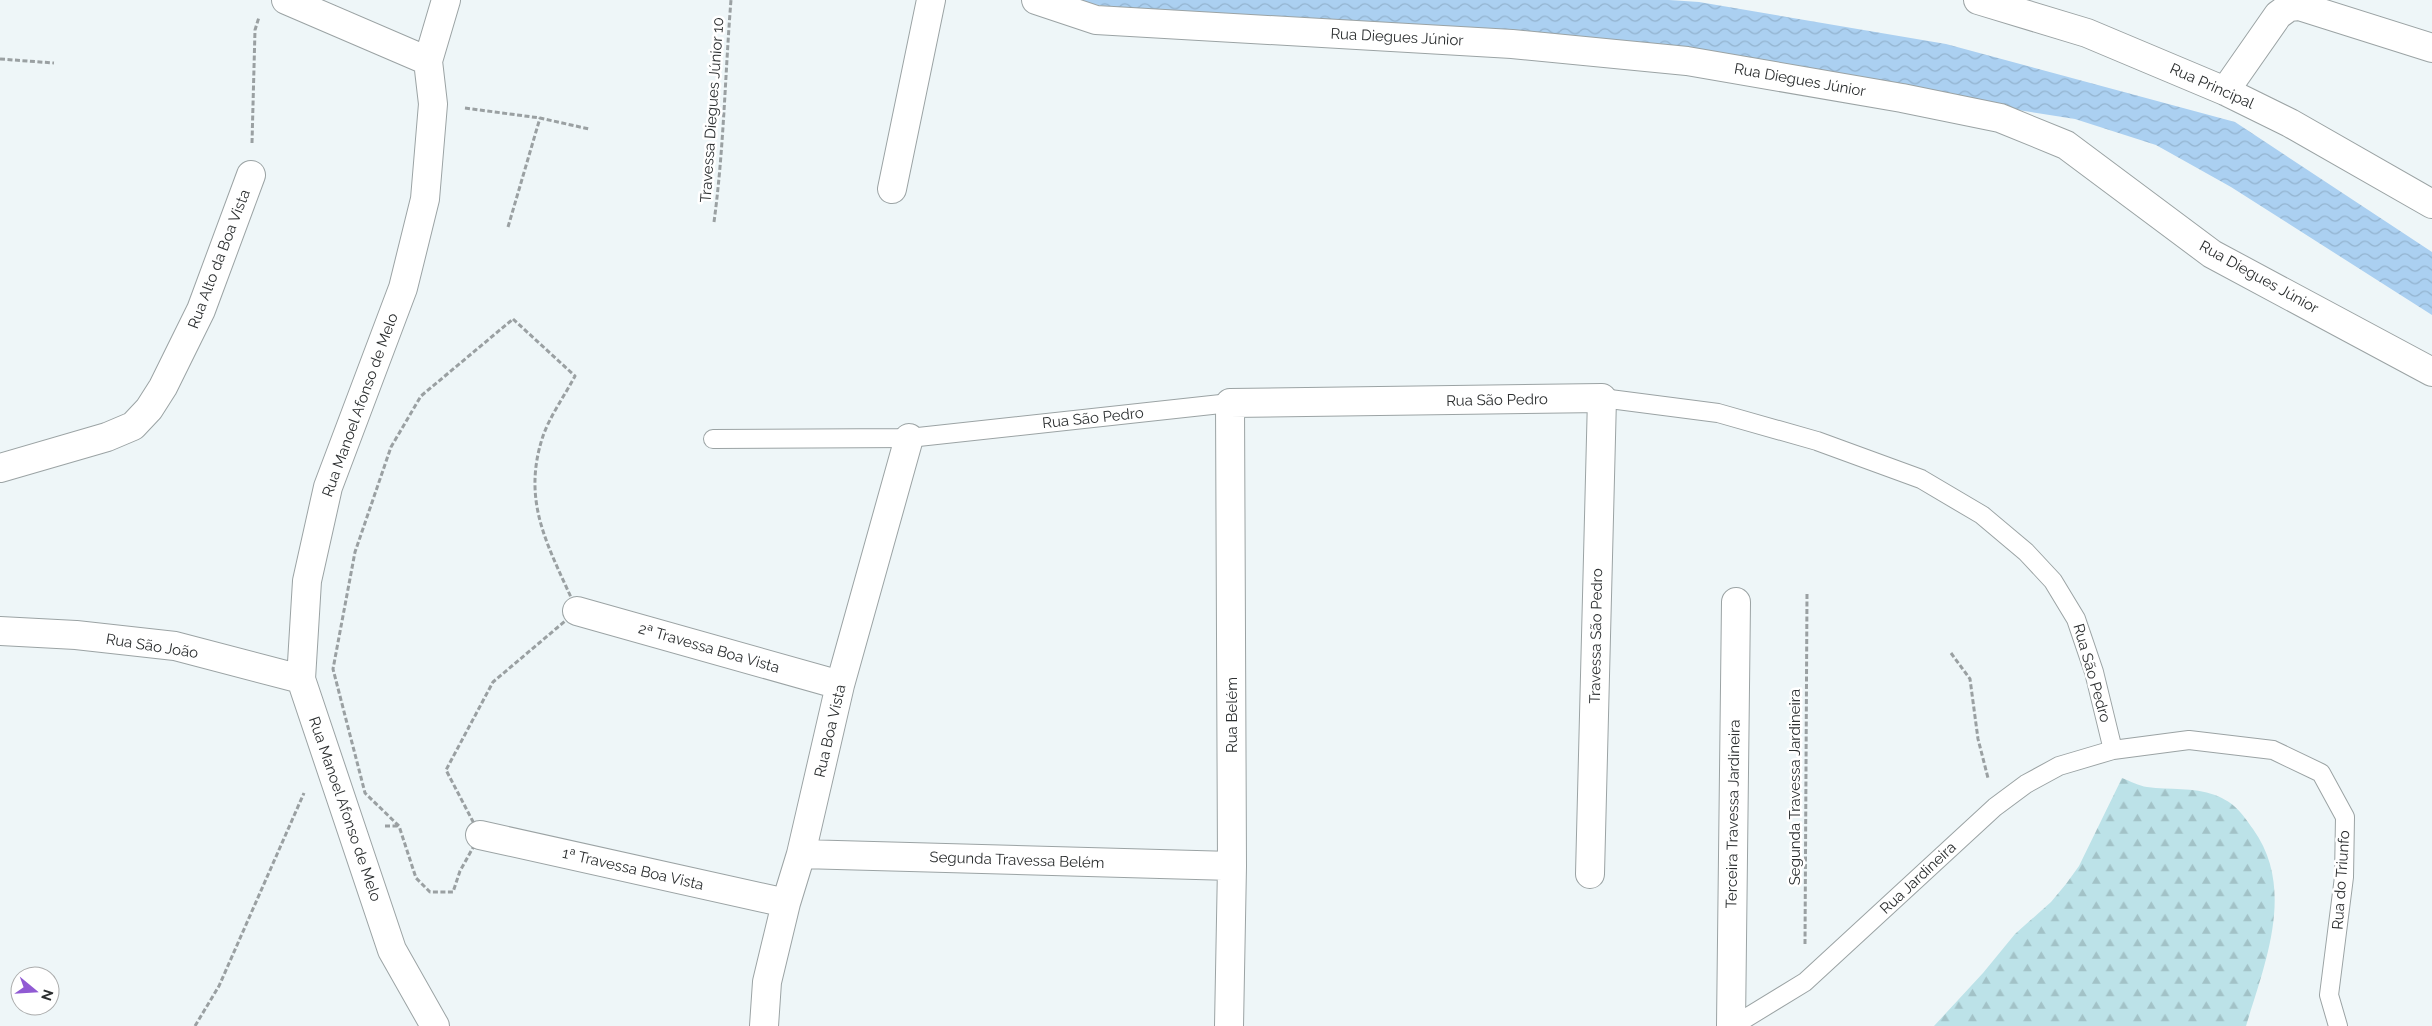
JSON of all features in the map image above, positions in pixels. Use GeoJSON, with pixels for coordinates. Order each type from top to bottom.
{"type":"FeatureCollection","features":[{"type":"Feature","properties":{"kind":"street"},"geometry":{"type":"LineString","coordinates":[[286,0],[428,60],[446,0]]}},
{"type":"Feature","properties":{"kind":"street"},"geometry":{"type":"LineString","coordinates":[[892,190],[931,0]]}},
{"type":"Feature","properties":{"kind":"street","name":"Rua Diegues Júnior"},"geometry":{"type":"LineString","coordinates":[[1036,0],[1097,9],[1512,44],[1687,61],[1902,98],[2000,118],[2066,145],[2212,254],[2432,372]]}},
{"type":"Feature","properties":{"kind":"street","name":"Rua Principal"},"geometry":{"type":"LineString","coordinates":[[1978,0],[2087,33],[2226,91],[2290,123],[2432,204]]}},
{"type":"Feature","properties":{"kind":"street"},"geometry":{"type":"LineString","coordinates":[[2226,91],[2278,15],[2289,8],[2299,6],[2432,48]]}},
{"type":"Feature","properties":{"kind":"street","name":"Rua Manoel Afonso de Melo"},"geometry":{"type":"LineString","coordinates":[[428,60],[433,104],[425,199],[403,288],[328,488],[309,571],[301,679],[392,950],[434,1026]]}},
{"type":"Feature","properties":{"kind":"street","name":"Rua Alto da Boa Vista"},"geometry":{"type":"LineString","coordinates":[[0,468],[107,437],[132,426],[149,410],[163,387],[201,310],[252,175]]}},
{"type":"Feature","properties":{"kind":"street","name":"Rua São Pedro"},"geometry":{"type":"LineString","coordinates":[[1230,403],[1602,398]]}},
{"type":"Feature","properties":{"kind":"street","name":"Travessa São Pedro"},"geometry":{"type":"LineString","coordinates":[[1590,874],[1602,398]]}},
{"type":"Feature","properties":{"kind":"street","name":"Rua Belém"},"geometry":{"type":"LineString","coordinates":[[1229,1026],[1232,866],[1230,403]]}},
{"type":"Feature","properties":{"kind":"street","name":"Rua Boa Vista"},"geometry":{"type":"LineString","coordinates":[[764,1026],[767,982],[786,904],[801,854],[840,685],[908,438]]}},
{"type":"Feature","properties":{"kind":"street","name":"Terceira Travessa Jardineira"},"geometry":{"type":"LineString","coordinates":[[1732,1026],[1736,602]]}},
{"type":"Feature","properties":{"kind":"street","name":"2ª Travessa Boa Vista"},"geometry":{"type":"LineString","coordinates":[[577,611],[840,685]]}},
{"type":"Feature","properties":{"kind":"street","name":"Rua São João"},"geometry":{"type":"LineString","coordinates":[[0,631],[76,635],[175,646],[301,679]]}},
{"type":"Feature","properties":{"kind":"street","name":"1ª Travessa Boa Vista"},"geometry":{"type":"LineString","coordinates":[[480,835],[786,904]]}},
{"type":"Feature","properties":{"kind":"street","name":"Segunda Travessa Belém"},"geometry":{"type":"LineString","coordinates":[[801,854],[1232,866]]}},
{"type":"Feature","properties":{"kind":"lane","name":"Rua São Pedro"},"geometry":{"type":"LineString","coordinates":[[1602,398],[1718,413],[1817,441],[1921,479],[1982,515],[2026,552],[2053,580],[2076,619],[2094,672],[2113,750]]}},
{"type":"Feature","properties":{"kind":"lane","name":"Rua São Pedro"},"geometry":{"type":"LineString","coordinates":[[713,439],[908,438],[1230,403]]}},
{"type":"Feature","properties":{"kind":"lane","name":"Rua do Triunfo"},"geometry":{"type":"LineString","coordinates":[[2113,750],[2189,740],[2273,750],[2321,773],[2345,817],[2344,877],[2329,995],[2338,1026]]}},
{"type":"Feature","properties":{"kind":"lane","name":"Rua Jardineira"},"geometry":{"type":"LineString","coordinates":[[1732,1026],[1805,982],[1995,807],[2026,784],[2059,766],[2113,750]]}},
{"type":"Feature","properties":{"kind":"path","name":"Travessa Diegues Júnior 10"},"geometry":{"type":"LineString","coordinates":[[714,222],[722,162],[725,76],[731,0]]}},
{"type":"Feature","properties":{"kind":"path"},"geometry":{"type":"LineString","coordinates":[[252,175],[255,30],[260,15]]}},
{"type":"Feature","properties":{"kind":"path"},"geometry":{"type":"LineString","coordinates":[[0,59],[54,63]]}},
{"type":"Feature","properties":{"kind":"path"},"geometry":{"type":"LineString","coordinates":[[433,104],[540,118],[589,129]]}},
{"type":"Feature","properties":{"kind":"path"},"geometry":{"type":"LineString","coordinates":[[508,227],[540,118]]}},
{"type":"Feature","properties":{"kind":"path"},"geometry":{"type":"LineString","coordinates":[[513,319],[575,376],[543,436],[534,475],[534,497],[540,525],[577,611],[493,682],[446,770],[480,835],[460,871],[453,892],[430,892],[416,878],[399,826],[365,793],[333,669],[355,552],[392,446],[421,396],[513,319]]}},
{"type":"Feature","properties":{"kind":"path","name":"Segunda Travessa Jardineira"},"geometry":{"type":"LineString","coordinates":[[1805,982],[1807,593]]}},
{"type":"Feature","properties":{"kind":"path"},"geometry":{"type":"LineString","coordinates":[[1952,652],[1970,679],[1978,739],[1995,807]]}},
{"type":"Feature","properties":{"kind":"path"},"geometry":{"type":"LineString","coordinates":[[196,1026],[219,986],[324,747]]}},
{"type":"Feature","properties":{"kind":"green space"},"geometry":{"type":"Polygon","coordinates":[[[2122,778],[2138,785],[2207,792],[2222,798],[2241,813],[2266,852],[2273,876],[2275,901],[2273,926],[2268,952],[2246,1026],[1934,1026],[1983,973],[2015,934],[2051,902],[2066,884],[2079,866],[2122,778]]]}},
{"type":"Feature","properties":{"kind":"water"},"geometry":{"type":"Polygon","coordinates":[[[1068,0],[1669,0],[1699,2],[1946,44],[2235,122],[2432,252],[2432,315],[2231,187],[2156,145],[2075,119],[1891,90],[1664,44],[1334,30],[1135,11],[1068,0]]]}}]}
